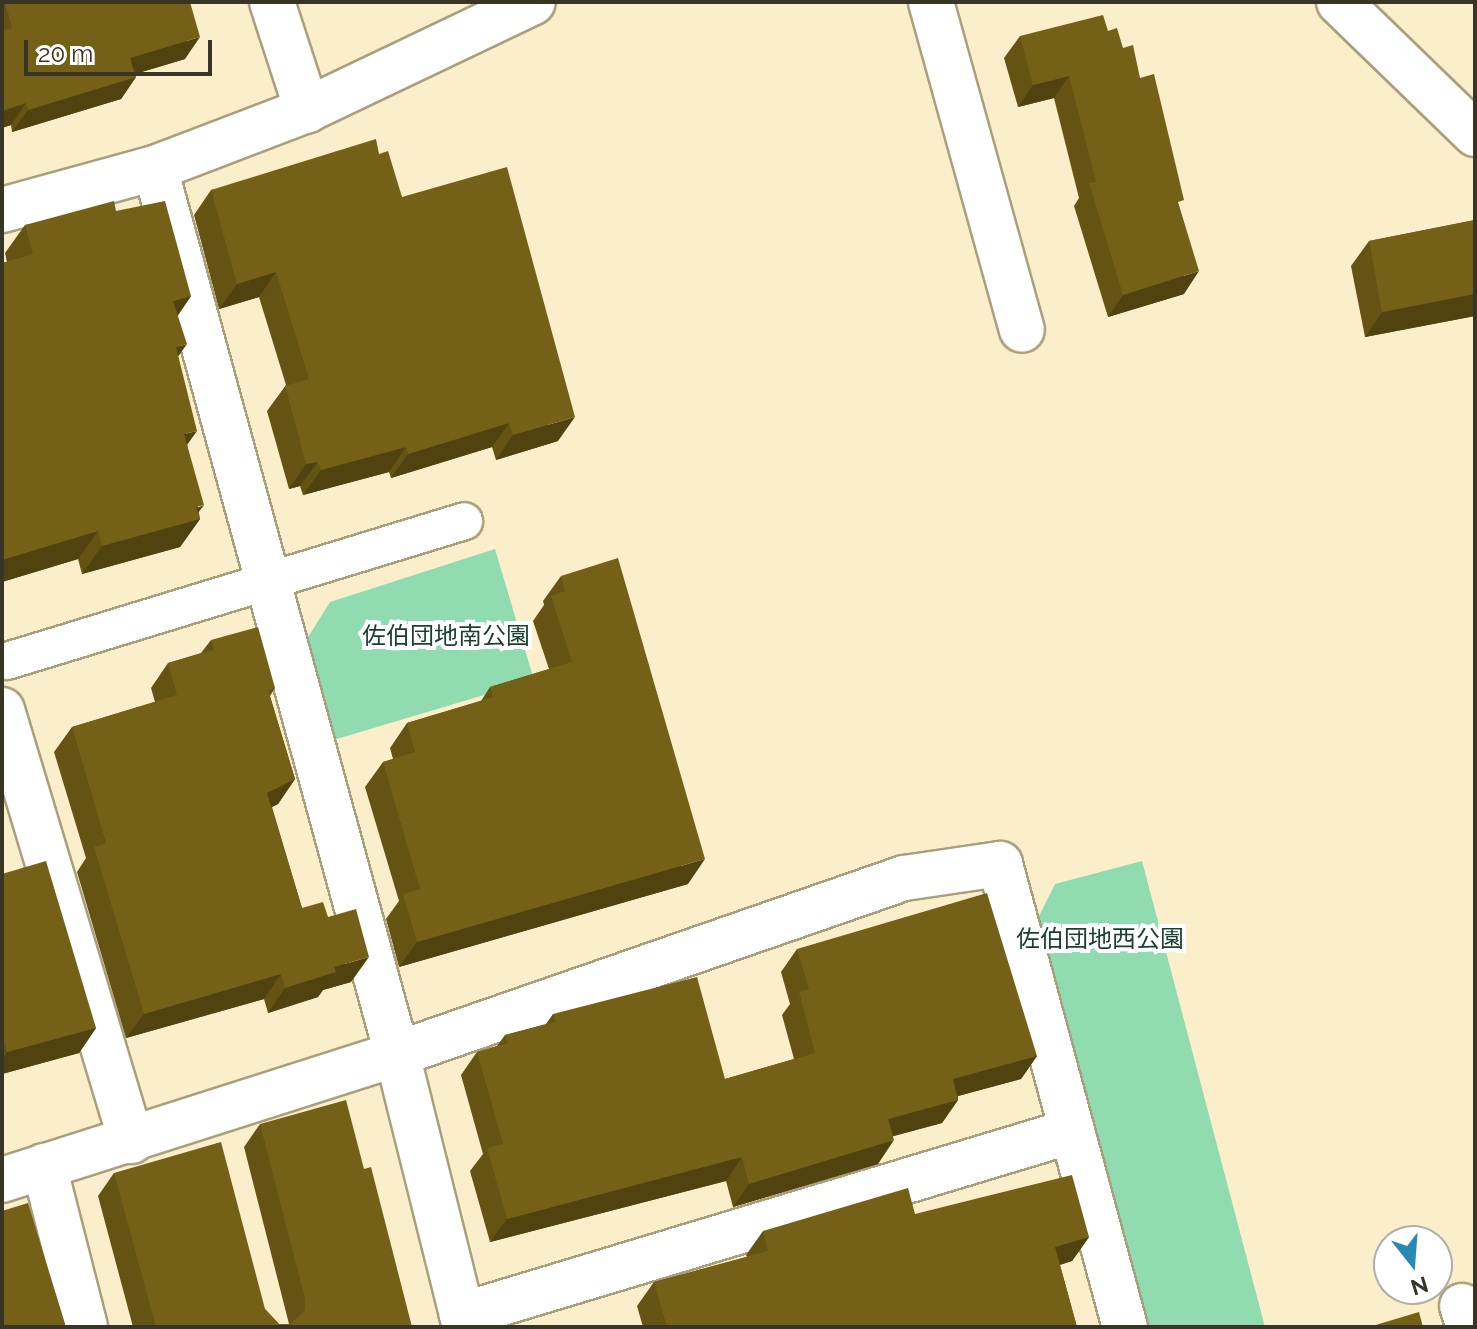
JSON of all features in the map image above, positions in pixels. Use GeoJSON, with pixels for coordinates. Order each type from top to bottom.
{"type":"FeatureCollection","features":[{"type":"Feature","properties":{"kind":"street"},"geometry":{"type":"LineString","coordinates":[[272,2],[307,110]]}},
{"type":"Feature","properties":{"kind":"street"},"geometry":{"type":"LineString","coordinates":[[2,210],[155,168],[307,110],[533,2]]}},
{"type":"Feature","properties":{"kind":"street"},"geometry":{"type":"LineString","coordinates":[[931,2],[1022,330]]}},
{"type":"Feature","properties":{"kind":"street"},"geometry":{"type":"LineString","coordinates":[[1339,2],[1475,134]]}},
{"type":"Feature","properties":{"kind":"street"},"geometry":{"type":"LineString","coordinates":[[155,168],[397,1054],[464,1321],[1072,1131]]}},
{"type":"Feature","properties":{"kind":"street"},"geometry":{"type":"LineString","coordinates":[[2,710],[131,1141]]}},
{"type":"Feature","properties":{"kind":"street"},"geometry":{"type":"LineString","coordinates":[[2,1180],[131,1141],[217,1128],[397,1054],[904,878],[1000,864],[1125,1327]]}},
{"type":"Feature","properties":{"kind":"street"},"geometry":{"type":"LineString","coordinates":[[44,1166],[85,1327]]}},
{"type":"Feature","properties":{"kind":"lane"},"geometry":{"type":"LineString","coordinates":[[7,661],[464,521]]}},
{"type":"Feature","properties":{"kind":"green space","name":"佐伯団地南公園"},"geometry":{"type":"Polygon","coordinates":[[[495,549],[534,680],[330,741],[305,642],[330,602],[495,549]]]}},
{"type":"Feature","properties":{"kind":"green space","name":"佐伯団地西公園"},"geometry":{"type":"Polygon","coordinates":[[[1142,861],[1265,1327],[1142,1327],[1034,926],[1055,884],[1142,861]]]}},
{"type":"Feature","properties":{"kind":"building"},"geometry":{"type":"Polygon","coordinates":[[[5,2],[190,2],[200,37],[130,58],[136,77],[28,110],[26,103],[2,111],[3,31],[12,28],[5,2]]]}},
{"type":"Feature","properties":{"kind":"building"},"geometry":{"type":"Polygon","coordinates":[[[1103,15],[1108,31],[1117,28],[1123,48],[1133,45],[1140,78],[1154,74],[1184,200],[1178,202],[1199,271],[1123,295],[1089,183],[1096,182],[1069,76],[1033,85],[1020,36],[1103,15]]]}},
{"type":"Feature","properties":{"kind":"building"},"geometry":{"type":"Polygon","coordinates":[[[376,139],[379,154],[388,151],[402,197],[507,167],[575,417],[513,435],[509,423],[408,454],[406,447],[321,470],[318,462],[306,464],[285,386],[309,379],[276,272],[237,284],[211,190],[376,139]]]}},
{"type":"Feature","properties":{"kind":"building"},"geometry":{"type":"Polygon","coordinates":[[[114,201],[116,211],[165,201],[191,296],[173,301],[187,344],[176,347],[197,431],[184,434],[204,505],[196,507],[200,519],[102,546],[98,531],[2,560],[2,263],[33,254],[25,225],[114,201]]]}},
{"type":"Feature","properties":{"kind":"building"},"geometry":{"type":"Polygon","coordinates":[[[1475,220],[1475,294],[1382,312],[1369,241],[1475,220]]]}},
{"type":"Feature","properties":{"kind":"building"},"geometry":{"type":"Polygon","coordinates":[[[618,558],[705,859],[417,942],[403,894],[420,889],[383,762],[415,752],[407,723],[493,697],[490,687],[572,662],[551,596],[565,591],[561,576],[618,558]]]}},
{"type":"Feature","properties":{"kind":"building"},"geometry":{"type":"Polygon","coordinates":[[[258,627],[275,688],[268,690],[295,779],[267,793],[302,908],[323,902],[328,917],[356,909],[369,957],[334,967],[336,972],[285,988],[281,974],[144,1014],[94,847],[106,843],[72,727],[177,695],[168,663],[214,650],[211,640],[258,627]]]}},
{"type":"Feature","properties":{"kind":"building"},"geometry":{"type":"Polygon","coordinates":[[[46,861],[96,1028],[7,1052],[2,1034],[2,874],[46,861]]]}},
{"type":"Feature","properties":{"kind":"building"},"geometry":{"type":"Polygon","coordinates":[[[987,893],[1037,1056],[953,1079],[958,1100],[888,1119],[894,1140],[749,1184],[742,1157],[507,1219],[487,1148],[503,1144],[477,1052],[508,1043],[505,1035],[556,1022],[553,1014],[697,977],[725,1079],[815,1053],[799,992],[809,989],[797,949],[987,893]]]}},
{"type":"Feature","properties":{"kind":"building"},"geometry":{"type":"Polygon","coordinates":[[[346,1100],[364,1169],[371,1167],[412,1327],[156,1327],[114,1173],[221,1142],[265,1309],[279,1324],[291,1324],[305,1310],[305,1299],[260,1124],[346,1100]]]}},
{"type":"Feature","properties":{"kind":"building"},"geometry":{"type":"Polygon","coordinates":[[[1072,1175],[1089,1237],[1055,1247],[1077,1327],[667,1327],[654,1282],[768,1251],[763,1231],[908,1188],[915,1214],[1072,1175]]]}},
{"type":"Feature","properties":{"kind":"building"},"geometry":{"type":"Polygon","coordinates":[[[28,1203],[66,1327],[2,1327],[2,1211],[28,1203]]]}},
{"type":"Feature","properties":{"kind":"building"},"geometry":{"type":"Polygon","coordinates":[[[1419,1312],[1423,1327],[1369,1327],[1419,1312]]]}}]}
